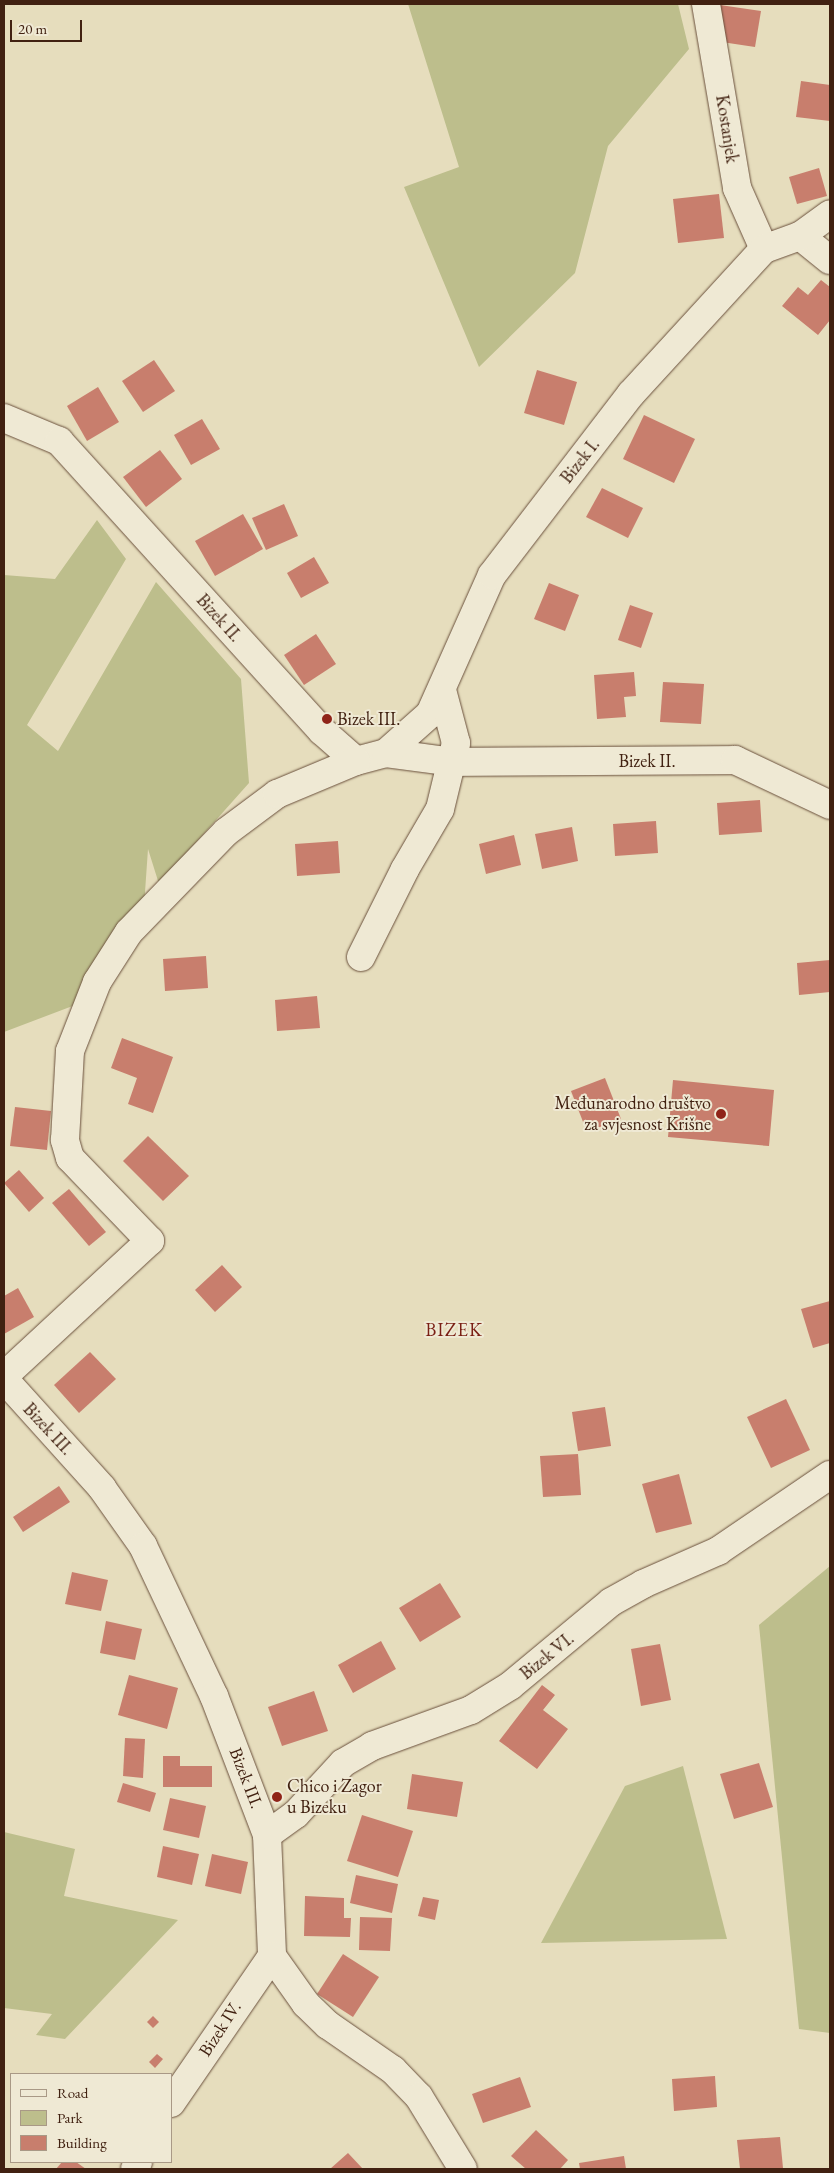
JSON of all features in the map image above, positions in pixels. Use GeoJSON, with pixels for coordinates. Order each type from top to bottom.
{"type":"FeatureCollection","features":[{"type":"Feature","properties":{"kind":"street","name":"Kostanjek"},"geometry":{"type":"LineString","coordinates":[[706,4],[737,188],[764,250]]}},
{"type":"Feature","properties":{"kind":"street","name":"Bizek I."},"geometry":{"type":"LineString","coordinates":[[386,753],[430,714],[492,575],[631,394],[764,250],[800,236],[830,214]]}},
{"type":"Feature","properties":{"kind":"street"},"geometry":{"type":"LineString","coordinates":[[800,236],[830,260]]}},
{"type":"Feature","properties":{"kind":"street","name":"Bizek II."},"geometry":{"type":"LineString","coordinates":[[4,418],[59,441],[322,732],[356,761],[386,753],[454,762],[735,760],[830,805]]}},
{"type":"Feature","properties":{"kind":"street"},"geometry":{"type":"LineString","coordinates":[[361,956],[405,869],[440,808],[454,762],[456,744],[442,690]]}},
{"type":"Feature","properties":{"kind":"street","name":"Bizek III."},"geometry":{"type":"LineString","coordinates":[[272,1956],[267,1835],[214,1696],[142,1546],[102,1488],[13,1407],[4,1377],[150,1241],[70,1158],[65,1140],[70,1050],[98,982],[130,932],[226,832],[277,794],[356,761]]}},
{"type":"Feature","properties":{"kind":"street","name":"Bizek VI."},"geometry":{"type":"LineString","coordinates":[[267,1835],[296,1814],[343,1763],[372,1746],[471,1710],[510,1686],[611,1602],[643,1584],[718,1551],[830,1475]]}},
{"type":"Feature","properties":{"kind":"street"},"geometry":{"type":"LineString","coordinates":[[272,1956],[306,2004],[328,2025],[393,2070],[419,2097],[463,2169]]}},
{"type":"Feature","properties":{"kind":"street","name":"Bizek IV."},"geometry":{"type":"LineString","coordinates":[[172,2102],[272,1956]]}},
{"type":"Feature","properties":{"kind":"green space"},"geometry":{"type":"Polygon","coordinates":[[[408,4],[678,4],[689,49],[608,146],[575,273],[479,367],[404,187],[459,167],[408,4]]]}},
{"type":"Feature","properties":{"kind":"green space"},"geometry":{"type":"Polygon","coordinates":[[[97,520],[126,559],[27,725],[58,751],[156,582],[241,679],[249,783],[159,884],[148,849],[143,921],[91,999],[4,1032],[4,575],[55,579],[97,520]]]}},
{"type":"Feature","properties":{"kind":"green space"},"geometry":{"type":"Polygon","coordinates":[[[830,1566],[830,2033],[799,2029],[759,1625],[830,1566]]]}},
{"type":"Feature","properties":{"kind":"green space"},"geometry":{"type":"Polygon","coordinates":[[[683,1766],[727,1939],[541,1943],[625,1786],[683,1766]]]}},
{"type":"Feature","properties":{"kind":"green space"},"geometry":{"type":"Polygon","coordinates":[[[4,1832],[75,1849],[64,1896],[178,1920],[65,2039],[36,2035],[52,2014],[4,2008],[4,1832]]]}},
{"type":"Feature","properties":{"kind":"building"},"geometry":{"type":"Polygon","coordinates":[[[720,5],[761,11],[755,47],[715,41],[720,5]]]}},
{"type":"Feature","properties":{"kind":"building"},"geometry":{"type":"Polygon","coordinates":[[[801,81],[830,85],[830,121],[796,117],[801,81]]]}},
{"type":"Feature","properties":{"kind":"building"},"geometry":{"type":"Polygon","coordinates":[[[819,168],[827,196],[797,204],[789,177],[819,168]]]}},
{"type":"Feature","properties":{"kind":"building"},"geometry":{"type":"Polygon","coordinates":[[[719,194],[724,238],[678,243],[673,199],[719,194]]]}},
{"type":"Feature","properties":{"kind":"building"},"geometry":{"type":"Polygon","coordinates":[[[821,280],[830,287],[830,320],[818,335],[782,306],[798,287],[808,295],[821,280]]]}},
{"type":"Feature","properties":{"kind":"building"},"geometry":{"type":"Polygon","coordinates":[[[154,360],[175,391],[143,412],[122,381],[154,360]]]}},
{"type":"Feature","properties":{"kind":"building"},"geometry":{"type":"Polygon","coordinates":[[[537,370],[577,382],[564,425],[524,413],[537,370]]]}},
{"type":"Feature","properties":{"kind":"building"},"geometry":{"type":"Polygon","coordinates":[[[98,387],[119,422],[87,441],[67,406],[98,387]]]}},
{"type":"Feature","properties":{"kind":"building"},"geometry":{"type":"Polygon","coordinates":[[[644,415],[695,439],[674,483],[623,459],[644,415]]]}},
{"type":"Feature","properties":{"kind":"building"},"geometry":{"type":"Polygon","coordinates":[[[202,419],[220,449],[191,465],[174,435],[202,419]]]}},
{"type":"Feature","properties":{"kind":"building"},"geometry":{"type":"Polygon","coordinates":[[[160,450],[182,479],[146,507],[123,477],[160,450]]]}},
{"type":"Feature","properties":{"kind":"building"},"geometry":{"type":"Polygon","coordinates":[[[602,488],[643,508],[628,538],[586,517],[602,488]]]}},
{"type":"Feature","properties":{"kind":"building"},"geometry":{"type":"Polygon","coordinates":[[[284,504],[298,536],[266,550],[252,518],[284,504]]]}},
{"type":"Feature","properties":{"kind":"building"},"geometry":{"type":"Polygon","coordinates":[[[243,514],[263,549],[215,576],[195,541],[243,514]]]}},
{"type":"Feature","properties":{"kind":"building"},"geometry":{"type":"Polygon","coordinates":[[[314,557],[329,583],[301,598],[287,573],[314,557]]]}},
{"type":"Feature","properties":{"kind":"building"},"geometry":{"type":"Polygon","coordinates":[[[549,583],[579,595],[565,631],[534,619],[549,583]]]}},
{"type":"Feature","properties":{"kind":"building"},"geometry":{"type":"Polygon","coordinates":[[[630,605],[653,613],[641,648],[618,640],[630,605]]]}},
{"type":"Feature","properties":{"kind":"building"},"geometry":{"type":"Polygon","coordinates":[[[316,634],[336,664],[304,685],[284,655],[316,634]]]}},
{"type":"Feature","properties":{"kind":"building"},"geometry":{"type":"Polygon","coordinates":[[[634,672],[636,696],[624,697],[626,717],[597,719],[594,675],[634,672]]]}},
{"type":"Feature","properties":{"kind":"building"},"geometry":{"type":"Polygon","coordinates":[[[663,682],[704,684],[701,724],[660,722],[663,682]]]}},
{"type":"Feature","properties":{"kind":"building"},"geometry":{"type":"Polygon","coordinates":[[[760,800],[762,832],[719,835],[717,803],[760,800]]]}},
{"type":"Feature","properties":{"kind":"building"},"geometry":{"type":"Polygon","coordinates":[[[656,821],[658,853],[615,856],[613,824],[656,821]]]}},
{"type":"Feature","properties":{"kind":"building"},"geometry":{"type":"Polygon","coordinates":[[[572,827],[578,861],[542,869],[535,834],[572,827]]]}},
{"type":"Feature","properties":{"kind":"building"},"geometry":{"type":"Polygon","coordinates":[[[514,835],[521,865],[486,874],[479,844],[514,835]]]}},
{"type":"Feature","properties":{"kind":"building"},"geometry":{"type":"Polygon","coordinates":[[[338,841],[340,873],[297,876],[295,844],[338,841]]]}},
{"type":"Feature","properties":{"kind":"building"},"geometry":{"type":"Polygon","coordinates":[[[206,956],[208,988],[165,991],[163,959],[206,956]]]}},
{"type":"Feature","properties":{"kind":"building"},"geometry":{"type":"Polygon","coordinates":[[[830,960],[830,992],[799,995],[797,963],[830,960]]]}},
{"type":"Feature","properties":{"kind":"building"},"geometry":{"type":"Polygon","coordinates":[[[317,996],[320,1028],[277,1031],[275,1000],[317,996]]]}},
{"type":"Feature","properties":{"kind":"building"},"geometry":{"type":"Polygon","coordinates":[[[122,1038],[173,1057],[153,1113],[128,1104],[137,1078],[111,1068],[122,1038]]]}},
{"type":"Feature","properties":{"kind":"building"},"geometry":{"type":"Polygon","coordinates":[[[605,1078],[621,1119],[587,1132],[571,1091],[605,1078]]]}},
{"type":"Feature","properties":{"kind":"building","name":"Međunarodno društvo za svjesnost Krišne"},"geometry":{"type":"Polygon","coordinates":[[[673,1080],[774,1090],[769,1146],[668,1137],[673,1080]]]}},
{"type":"Feature","properties":{"kind":"building"},"geometry":{"type":"Polygon","coordinates":[[[15,1107],[51,1111],[47,1150],[10,1146],[15,1107]]]}},
{"type":"Feature","properties":{"kind":"building"},"geometry":{"type":"Polygon","coordinates":[[[148,1136],[189,1176],[163,1201],[123,1161],[148,1136]]]}},
{"type":"Feature","properties":{"kind":"building"},"geometry":{"type":"Polygon","coordinates":[[[19,1170],[44,1198],[29,1212],[4,1183],[19,1170]]]}},
{"type":"Feature","properties":{"kind":"building"},"geometry":{"type":"Polygon","coordinates":[[[69,1189],[106,1232],[89,1246],[52,1203],[69,1189]]]}},
{"type":"Feature","properties":{"kind":"building"},"geometry":{"type":"Polygon","coordinates":[[[222,1265],[242,1287],[215,1312],[195,1290],[222,1265]]]}},
{"type":"Feature","properties":{"kind":"building"},"geometry":{"type":"Polygon","coordinates":[[[18,1288],[34,1317],[4,1334],[4,1296],[18,1288]]]}},
{"type":"Feature","properties":{"kind":"building"},"geometry":{"type":"Polygon","coordinates":[[[830,1301],[830,1343],[813,1348],[801,1309],[830,1301]]]}},
{"type":"Feature","properties":{"kind":"building"},"geometry":{"type":"Polygon","coordinates":[[[90,1352],[116,1379],[79,1413],[54,1385],[90,1352]]]}},
{"type":"Feature","properties":{"kind":"building"},"geometry":{"type":"Polygon","coordinates":[[[786,1399],[810,1450],[771,1468],[747,1417],[786,1399]]]}},
{"type":"Feature","properties":{"kind":"building"},"geometry":{"type":"Polygon","coordinates":[[[605,1407],[611,1446],[578,1451],[572,1412],[605,1407]]]}},
{"type":"Feature","properties":{"kind":"building"},"geometry":{"type":"Polygon","coordinates":[[[578,1454],[581,1495],[543,1497],[540,1456],[578,1454]]]}},
{"type":"Feature","properties":{"kind":"building"},"geometry":{"type":"Polygon","coordinates":[[[679,1474],[692,1524],[656,1533],[642,1484],[679,1474]]]}},
{"type":"Feature","properties":{"kind":"building"},"geometry":{"type":"Polygon","coordinates":[[[59,1486],[70,1502],[23,1532],[13,1517],[59,1486]]]}},
{"type":"Feature","properties":{"kind":"building"},"geometry":{"type":"Polygon","coordinates":[[[72,1572],[108,1580],[101,1611],[65,1604],[72,1572]]]}},
{"type":"Feature","properties":{"kind":"building"},"geometry":{"type":"Polygon","coordinates":[[[440,1583],[461,1617],[420,1642],[399,1608],[440,1583]]]}},
{"type":"Feature","properties":{"kind":"building"},"geometry":{"type":"Polygon","coordinates":[[[106,1621],[142,1629],[135,1660],[100,1653],[106,1621]]]}},
{"type":"Feature","properties":{"kind":"building"},"geometry":{"type":"Polygon","coordinates":[[[381,1641],[396,1669],[353,1693],[338,1665],[381,1641]]]}},
{"type":"Feature","properties":{"kind":"building"},"geometry":{"type":"Polygon","coordinates":[[[660,1644],[671,1700],[641,1706],[631,1649],[660,1644]]]}},
{"type":"Feature","properties":{"kind":"building"},"geometry":{"type":"Polygon","coordinates":[[[129,1675],[178,1688],[167,1729],[118,1715],[129,1675]]]}},
{"type":"Feature","properties":{"kind":"building"},"geometry":{"type":"Polygon","coordinates":[[[542,1685],[555,1695],[543,1710],[568,1729],[537,1769],[499,1741],[542,1685]]]}},
{"type":"Feature","properties":{"kind":"building"},"geometry":{"type":"Polygon","coordinates":[[[314,1691],[328,1731],[282,1746],[268,1707],[314,1691]]]}},
{"type":"Feature","properties":{"kind":"building"},"geometry":{"type":"Polygon","coordinates":[[[125,1738],[145,1739],[143,1778],[123,1776],[125,1738]]]}},
{"type":"Feature","properties":{"kind":"building"},"geometry":{"type":"Polygon","coordinates":[[[163,1756],[180,1756],[180,1766],[212,1766],[212,1787],[163,1787],[163,1756]]]}},
{"type":"Feature","properties":{"kind":"building"},"geometry":{"type":"Polygon","coordinates":[[[759,1763],[773,1807],[734,1819],[720,1774],[759,1763]]]}},
{"type":"Feature","properties":{"kind":"building"},"geometry":{"type":"Polygon","coordinates":[[[412,1774],[463,1782],[457,1817],[407,1809],[412,1774]]]}},
{"type":"Feature","properties":{"kind":"building"},"geometry":{"type":"Polygon","coordinates":[[[123,1783],[156,1793],[150,1812],[117,1802],[123,1783]]]}},
{"type":"Feature","properties":{"kind":"building"},"geometry":{"type":"Polygon","coordinates":[[[170,1798],[206,1806],[199,1838],[163,1830],[170,1798]]]}},
{"type":"Feature","properties":{"kind":"building"},"geometry":{"type":"Polygon","coordinates":[[[362,1815],[413,1831],[398,1877],[347,1861],[362,1815]]]}},
{"type":"Feature","properties":{"kind":"building"},"geometry":{"type":"Polygon","coordinates":[[[163,1846],[199,1854],[192,1885],[157,1877],[163,1846]]]}},
{"type":"Feature","properties":{"kind":"building"},"geometry":{"type":"Polygon","coordinates":[[[212,1854],[248,1862],[241,1894],[205,1886],[212,1854]]]}},
{"type":"Feature","properties":{"kind":"building"},"geometry":{"type":"Polygon","coordinates":[[[356,1875],[398,1884],[392,1913],[350,1903],[356,1875]]]}},
{"type":"Feature","properties":{"kind":"building"},"geometry":{"type":"Polygon","coordinates":[[[305,1896],[344,1898],[344,1918],[351,1918],[350,1937],[304,1936],[305,1896]]]}},
{"type":"Feature","properties":{"kind":"building"},"geometry":{"type":"Polygon","coordinates":[[[423,1897],[439,1900],[435,1920],[418,1916],[423,1897]]]}},
{"type":"Feature","properties":{"kind":"building"},"geometry":{"type":"Polygon","coordinates":[[[360,1917],[392,1918],[390,1951],[359,1950],[360,1917]]]}},
{"type":"Feature","properties":{"kind":"building"},"geometry":{"type":"Polygon","coordinates":[[[343,1954],[379,1977],[353,2017],[317,1994],[343,1954]]]}},
{"type":"Feature","properties":{"kind":"building"},"geometry":{"type":"Polygon","coordinates":[[[153,2016],[159,2022],[153,2028],[147,2022],[153,2016]]]}},
{"type":"Feature","properties":{"kind":"building"},"geometry":{"type":"Polygon","coordinates":[[[157,2054],[163,2059],[155,2068],[149,2062],[157,2054]]]}},
{"type":"Feature","properties":{"kind":"building"},"geometry":{"type":"Polygon","coordinates":[[[715,2076],[717,2107],[674,2111],[672,2079],[715,2076]]]}},
{"type":"Feature","properties":{"kind":"building"},"geometry":{"type":"Polygon","coordinates":[[[520,2077],[531,2107],[483,2123],[472,2094],[520,2077]]]}},
{"type":"Feature","properties":{"kind":"building"},"geometry":{"type":"Polygon","coordinates":[[[536,2130],[568,2160],[560,2169],[526,2169],[511,2156],[536,2130]]]}},
{"type":"Feature","properties":{"kind":"building"},"geometry":{"type":"Polygon","coordinates":[[[780,2137],[783,2168],[740,2169],[737,2140],[780,2137]]]}},
{"type":"Feature","properties":{"kind":"building"},"geometry":{"type":"Polygon","coordinates":[[[348,2153],[363,2169],[330,2169],[348,2153]]]}},
{"type":"Feature","properties":{"kind":"building"},"geometry":{"type":"Polygon","coordinates":[[[624,2156],[626,2169],[580,2169],[579,2163],[624,2156]]]}},
{"type":"Feature","properties":{"kind":"building"},"geometry":{"type":"Polygon","coordinates":[[[61,2163],[77,2163],[86,2169],[56,2169],[61,2163]]]}},
{"type":"Feature","properties":{"kind":"place","name":"Bizek III."},"geometry":{"type":"Point","coordinates":[327,719]}},
{"type":"Feature","properties":{"kind":"place","name":"Međunarodno društvo za svjesnost Krišne"},"geometry":{"type":"Point","coordinates":[721,1114]}},
{"type":"Feature","properties":{"kind":"place","name":"Chico i Zagor u Bizeku"},"geometry":{"type":"Point","coordinates":[277,1797]}},
{"type":"Feature","properties":{"kind":"district","name":"BIZEK"},"geometry":{"type":"Point","coordinates":[454,1330]}}]}
